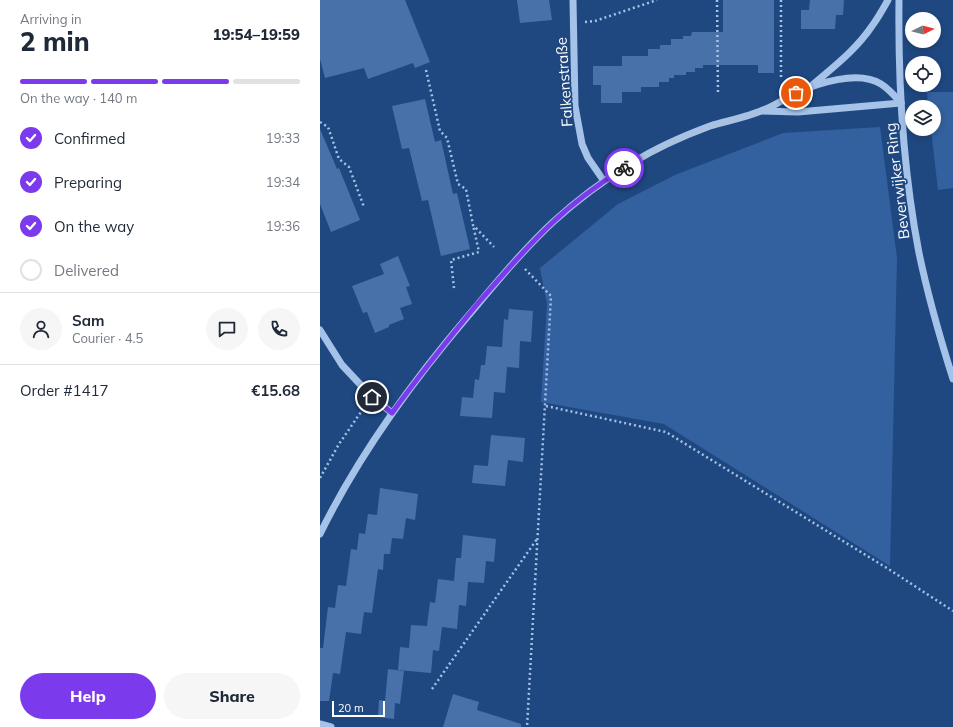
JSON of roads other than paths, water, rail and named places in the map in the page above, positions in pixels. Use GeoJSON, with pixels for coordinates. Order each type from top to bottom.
{"type":"FeatureCollection","features":[{"type":"Feature","properties":{"kind":"street","name":"Falkenstraße"},"geometry":{"type":"LineString","coordinates":[[573,0],[575,106],[582,144],[588,158],[604,181]]}},
{"type":"Feature","properties":{"kind":"street"},"geometry":{"type":"LineString","coordinates":[[809,88],[860,41],[872,27],[888,0]]}},
{"type":"Feature","properties":{"kind":"street","name":"Beverwijker Ring"},"geometry":{"type":"LineString","coordinates":[[899,0],[898,53],[909,190],[919,254],[934,316],[953,379]]}},
{"type":"Feature","properties":{"kind":"street"},"geometry":{"type":"LineString","coordinates":[[320,534],[352,474],[416,379],[516,260],[552,222],[604,181],[633,162],[684,137],[708,127],[762,111],[789,96],[809,88],[841,79],[866,78],[883,85],[901,103]]}},
{"type":"Feature","properties":{"kind":"street"},"geometry":{"type":"LineString","coordinates":[[762,111],[798,112],[901,103]]}},
{"type":"Feature","properties":{"kind":"street"},"geometry":{"type":"LineString","coordinates":[[320,330],[342,364],[372,397],[392,413]]}},
{"type":"Feature","properties":{"kind":"street"},"geometry":{"type":"LineString","coordinates":[[320,724],[331,727]]}}]}
